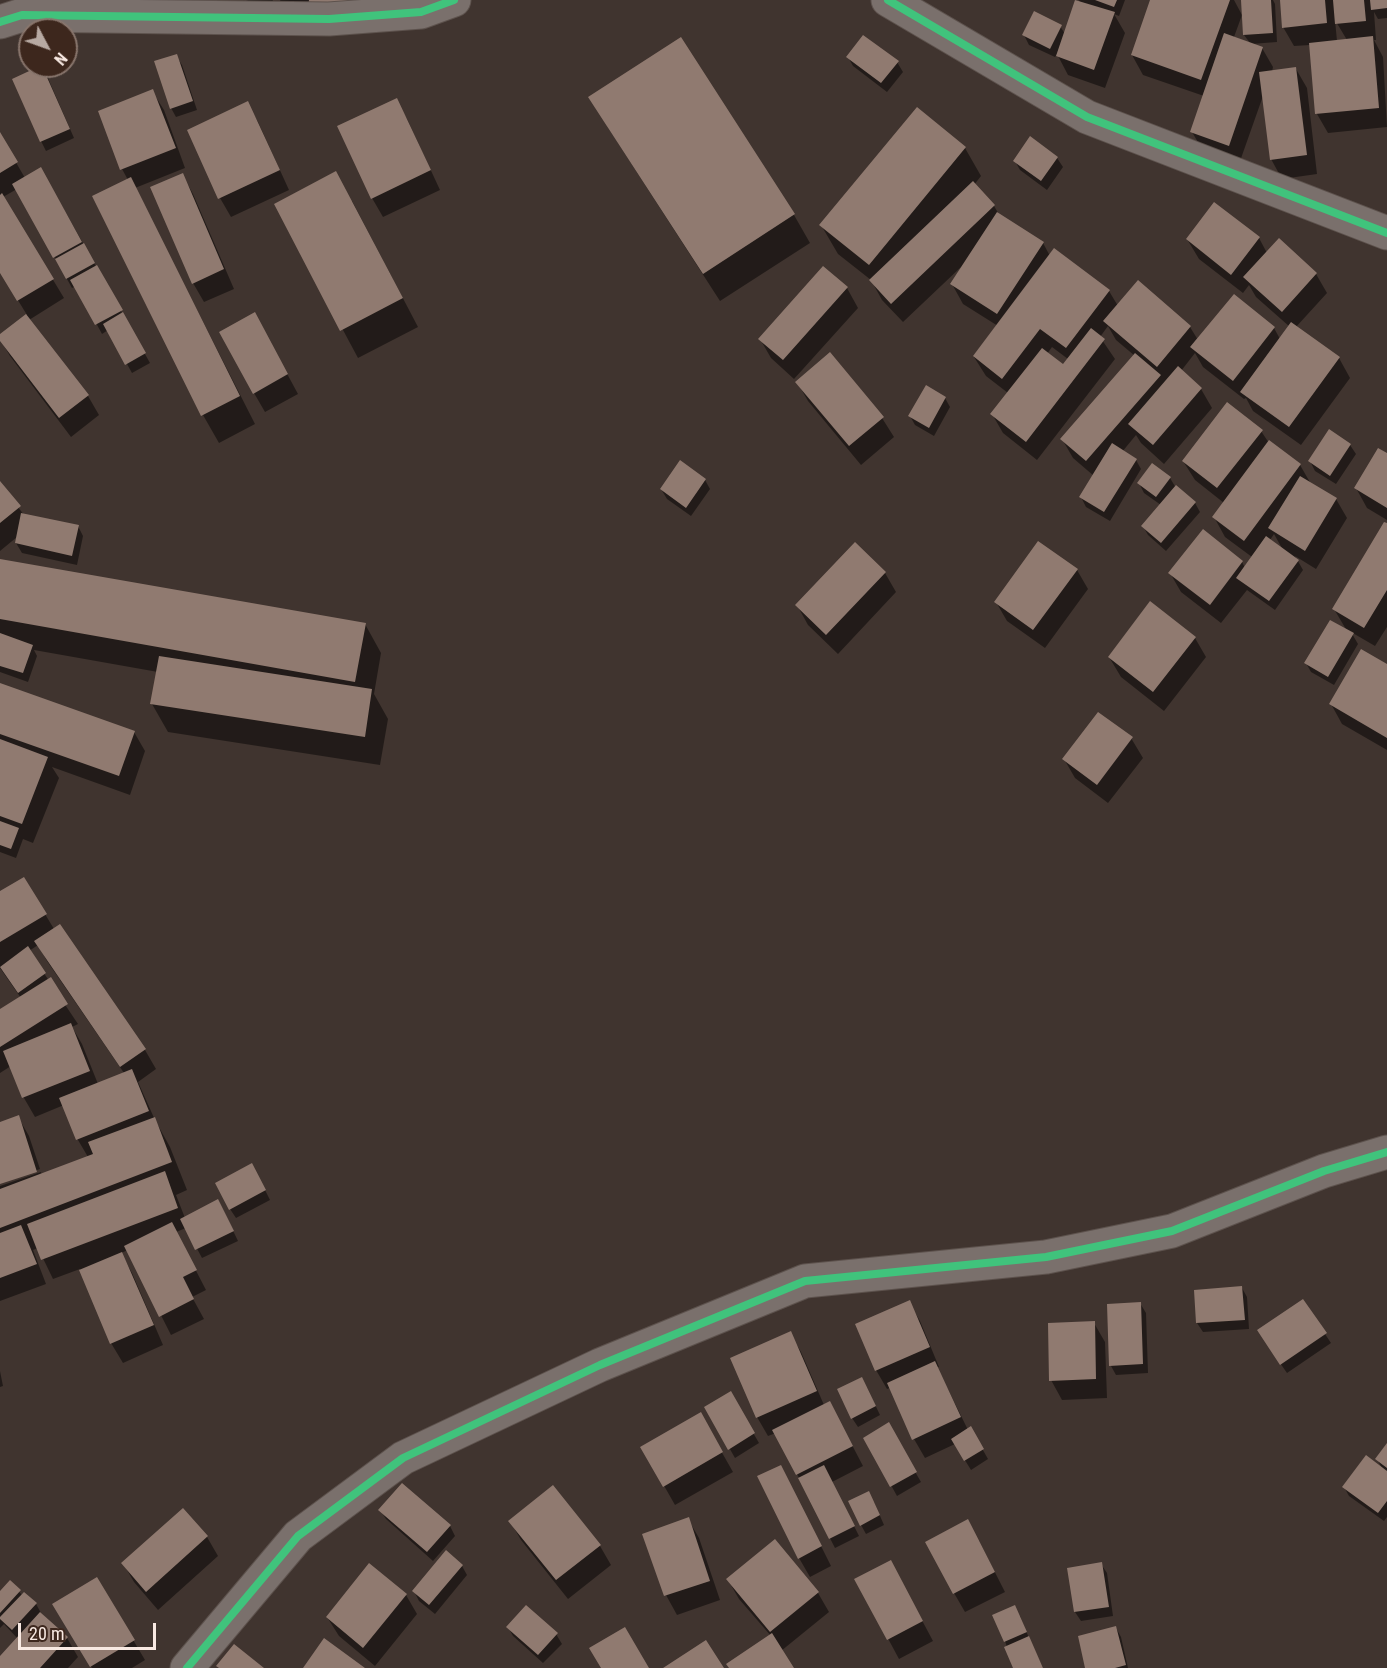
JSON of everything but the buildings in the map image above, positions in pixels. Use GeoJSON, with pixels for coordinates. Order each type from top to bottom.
{"type":"FeatureCollection","features":[{"type":"Feature","properties":{"kind":"street"},"geometry":{"type":"LineString","coordinates":[[0,22],[22,15],[329,19],[421,12],[454,0]]}},
{"type":"Feature","properties":{"kind":"street"},"geometry":{"type":"LineString","coordinates":[[888,0],[1088,117],[1387,233]]}},
{"type":"Feature","properties":{"kind":"street"},"geometry":{"type":"LineString","coordinates":[[187,1668],[298,1536],[403,1458],[600,1365],[805,1281],[1046,1257],[1172,1231],[1324,1171],[1387,1152]]}},
{"type":"Feature","properties":{"kind":"cycle path"},"geometry":{"type":"LineString","coordinates":[[0,22],[22,15],[329,19],[421,12],[454,0]]}},
{"type":"Feature","properties":{"kind":"cycle path"},"geometry":{"type":"LineString","coordinates":[[888,0],[1087,117],[1387,233]]}},
{"type":"Feature","properties":{"kind":"cycle path"},"geometry":{"type":"LineString","coordinates":[[187,1668],[298,1536],[403,1458],[600,1365],[805,1281],[1046,1257],[1172,1231],[1324,1171],[1387,1152]]}}]}
